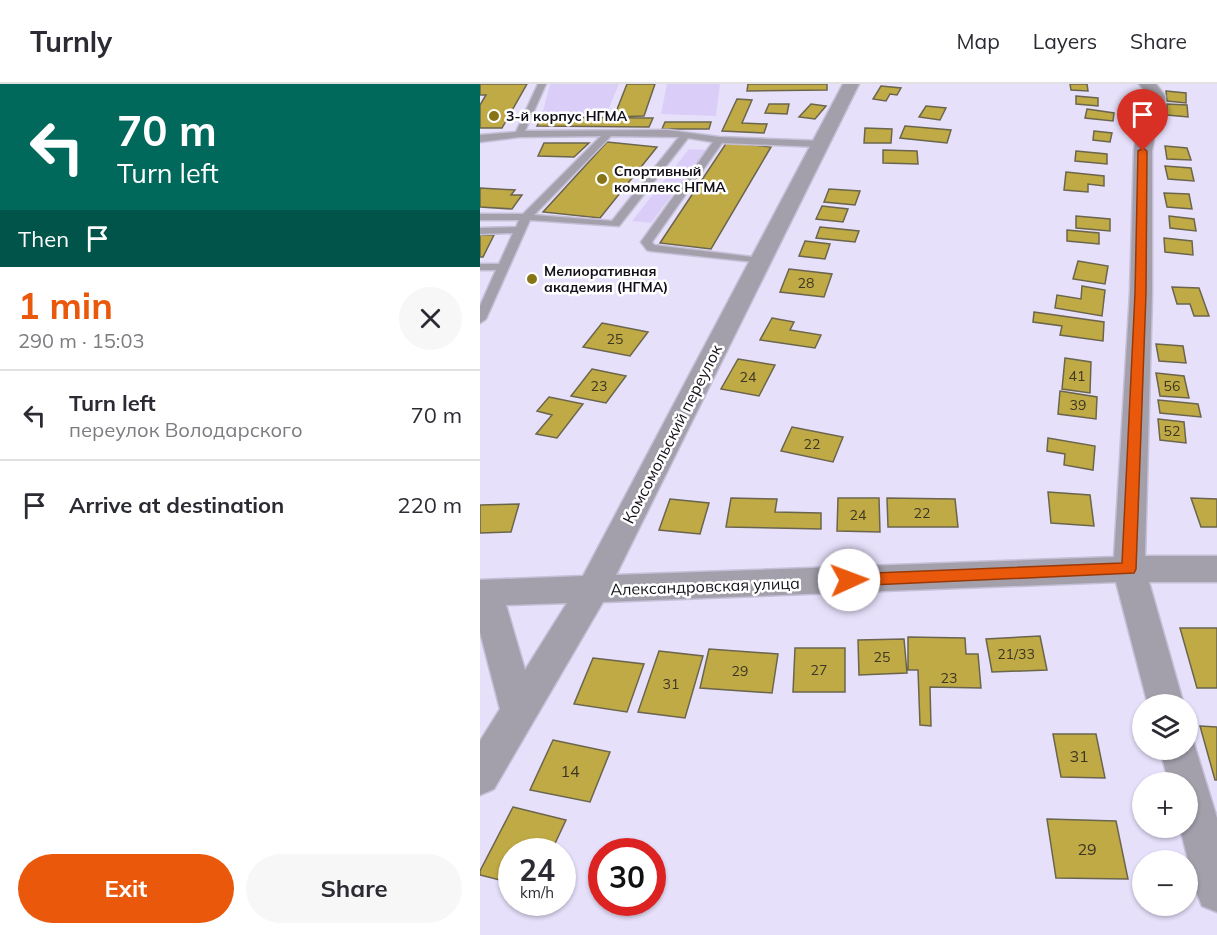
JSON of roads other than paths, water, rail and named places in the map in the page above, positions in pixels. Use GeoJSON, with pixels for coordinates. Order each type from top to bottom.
{"type":"FeatureCollection","features":[{"type":"Feature","properties":{"kind":"street","name":"Комсомольский переулок"},"geometry":{"type":"LineString","coordinates":[[480,776],[592,591],[851,84]]}},
{"type":"Feature","properties":{"kind":"street"},"geometry":{"type":"LineString","coordinates":[[1147,84],[1157,96],[1155,119],[1145,138],[1143,151],[1141,293],[1129,569],[1163,694]]}},
{"type":"Feature","properties":{"kind":"street","name":"Александровская улица"},"geometry":{"type":"LineString","coordinates":[[483,593],[592,591],[1129,569],[1217,569]]}},
{"type":"Feature","properties":{"kind":"street"},"geometry":{"type":"LineString","coordinates":[[483,593],[519,711]]}},
{"type":"Feature","properties":{"kind":"street"},"geometry":{"type":"LineString","coordinates":[[1198,821],[1217,891]]}},
{"type":"Feature","properties":{"kind":"lane"},"geometry":{"type":"LineString","coordinates":[[519,134],[542,84]]}},
{"type":"Feature","properties":{"kind":"lane"},"geometry":{"type":"LineString","coordinates":[[481,137],[519,134],[668,134],[719,140],[821,144]]}},
{"type":"Feature","properties":{"kind":"lane"},"geometry":{"type":"LineString","coordinates":[[480,319],[526,217],[608,134]]}},
{"type":"Feature","properties":{"kind":"lane"},"geometry":{"type":"LineString","coordinates":[[480,217],[526,217],[615,224],[685,136]]}},
{"type":"Feature","properties":{"kind":"lane"},"geometry":{"type":"LineString","coordinates":[[719,140],[646,242],[651,248],[761,261]]}},
{"type":"Feature","properties":{"kind":"lane"},"geometry":{"type":"LineString","coordinates":[[480,231],[521,230]]}},
{"type":"Feature","properties":{"kind":"lane"},"geometry":{"type":"LineString","coordinates":[[480,267],[504,267]]}},
{"type":"Feature","properties":{"kind":"place","name":"3-й корпус НГМА"},"geometry":{"type":"Point","coordinates":[494,116]}},
{"type":"Feature","properties":{"kind":"place","name":"Спортивный комплекс НГМА"},"geometry":{"type":"Point","coordinates":[602,179]}},
{"type":"Feature","properties":{"kind":"place","name":"Мелиоративная академия (НГМА)"},"geometry":{"type":"Point","coordinates":[532,279]}}]}
